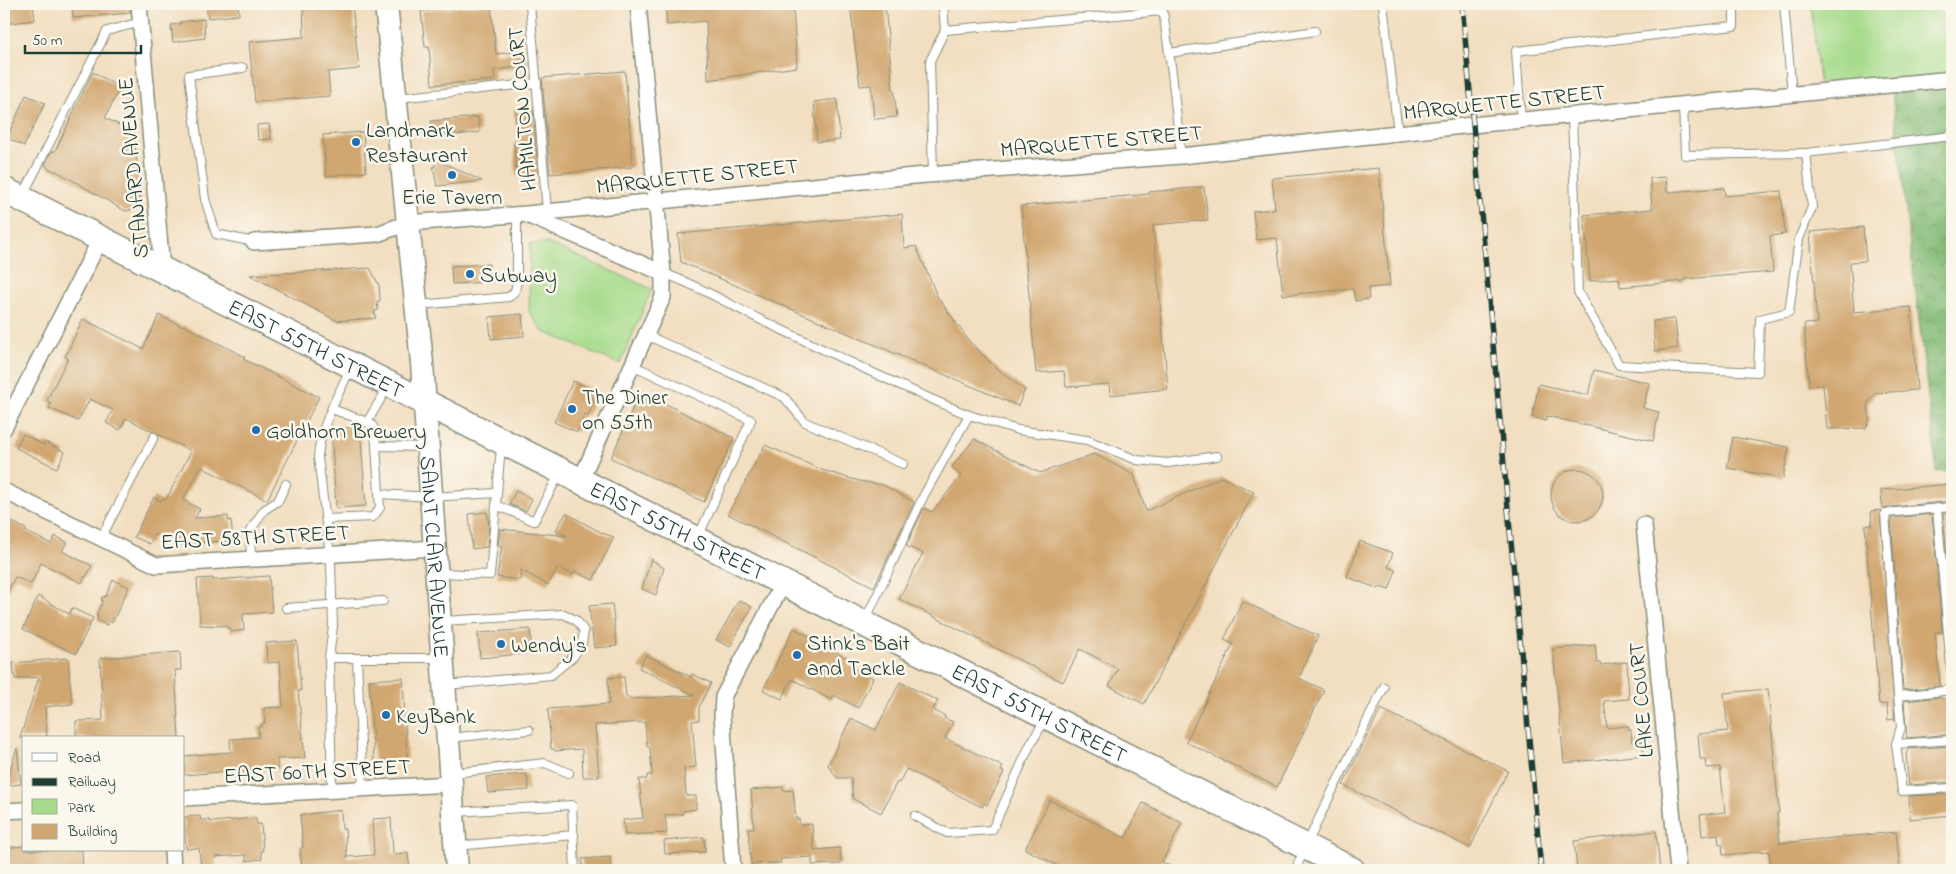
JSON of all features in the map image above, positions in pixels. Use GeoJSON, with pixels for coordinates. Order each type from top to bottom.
{"type":"FeatureCollection","features":[{"type":"Feature","properties":{"kind":"main road","name":"SAINT CLAIR AVENUE"},"geometry":{"type":"LineString","coordinates":[[386,4],[425,403],[457,870]]}},
{"type":"Feature","properties":{"kind":"main road","name":"EAST 55TH STREET"},"geometry":{"type":"LineString","coordinates":[[12,194],[1352,870]]}},
{"type":"Feature","properties":{"kind":"street","name":"STANARD AVENUE"},"geometry":{"type":"LineString","coordinates":[[139,4],[162,269]]}},
{"type":"Feature","properties":{"kind":"street"},"geometry":{"type":"LineString","coordinates":[[570,476],[632,365],[663,296],[663,273],[638,4]]}},
{"type":"Feature","properties":{"kind":"street","name":"MARQUETTE STREET"},"geometry":{"type":"LineString","coordinates":[[254,242],[377,234],[408,223],[521,215],[655,200],[933,174],[1180,156],[1521,120],[1952,79]]}},
{"type":"Feature","properties":{"kind":"street"},"geometry":{"type":"LineString","coordinates":[[521,215],[663,273]]}},
{"type":"Feature","properties":{"kind":"street"},"geometry":{"type":"LineString","coordinates":[[4,428],[101,238]]}},
{"type":"Feature","properties":{"kind":"street","name":"EAST 58TH STREET"},"geometry":{"type":"LineString","coordinates":[[4,491],[156,565],[435,548]]}},
{"type":"Feature","properties":{"kind":"street","name":"LAKE COURT"},"geometry":{"type":"LineString","coordinates":[[1644,525],[1678,870]]}},
{"type":"Feature","properties":{"kind":"street"},"geometry":{"type":"LineString","coordinates":[[733,870],[722,715],[723,696],[783,583]]}},
{"type":"Feature","properties":{"kind":"street","name":"EAST 60TH STREET"},"geometry":{"type":"LineString","coordinates":[[185,798],[363,789],[451,779]]}},
{"type":"Feature","properties":{"kind":"street"},"geometry":{"type":"LineString","coordinates":[[4,811],[22,810]]}},
{"type":"Feature","properties":{"kind":"street"},"geometry":{"type":"LineString","coordinates":[[172,852],[173,870]]}},
{"type":"Feature","properties":{"kind":"lane","name":"HAMILTON COURT"},"geometry":{"type":"LineString","coordinates":[[530,4],[547,212]]}},
{"type":"Feature","properties":{"kind":"lane"},"geometry":{"type":"LineString","coordinates":[[933,174],[930,61],[946,30],[943,4]]}},
{"type":"Feature","properties":{"kind":"lane"},"geometry":{"type":"LineString","coordinates":[[1383,4],[1398,133]]}},
{"type":"Feature","properties":{"kind":"lane"},"geometry":{"type":"LineString","coordinates":[[1521,120],[1516,51],[1734,26],[1734,4]]}},
{"type":"Feature","properties":{"kind":"lane"},"geometry":{"type":"LineString","coordinates":[[1784,4],[1792,94]]}},
{"type":"Feature","properties":{"kind":"lane"},"geometry":{"type":"LineString","coordinates":[[946,30],[1162,7],[1180,156]]}},
{"type":"Feature","properties":{"kind":"lane"},"geometry":{"type":"LineString","coordinates":[[12,194],[107,31],[141,22]]}},
{"type":"Feature","properties":{"kind":"lane"},"geometry":{"type":"LineString","coordinates":[[1169,53],[1314,31]]}},
{"type":"Feature","properties":{"kind":"lane"},"geometry":{"type":"LineString","coordinates":[[243,68],[188,75],[204,199],[216,234],[254,242]]}},
{"type":"Feature","properties":{"kind":"lane"},"geometry":{"type":"LineString","coordinates":[[396,98],[537,83]]}},
{"type":"Feature","properties":{"kind":"lane"},"geometry":{"type":"LineString","coordinates":[[1684,105],[1685,154],[1806,153],[1952,136]]}},
{"type":"Feature","properties":{"kind":"lane"},"geometry":{"type":"LineString","coordinates":[[1572,115],[1578,292],[1619,366],[1758,372],[1760,319],[1788,312],[1799,239],[1812,207],[1806,153]]}},
{"type":"Feature","properties":{"kind":"lane"},"geometry":{"type":"LineString","coordinates":[[416,306],[509,297],[515,291],[517,282],[521,215]]}},
{"type":"Feature","properties":{"kind":"lane"},"geometry":{"type":"LineString","coordinates":[[663,273],[690,283],[746,313],[910,391],[969,415],[1018,430],[1087,440],[1137,460],[1168,464],[1217,456]]}},
{"type":"Feature","properties":{"kind":"lane"},"geometry":{"type":"LineString","coordinates":[[646,335],[784,397],[805,422],[903,464]]}},
{"type":"Feature","properties":{"kind":"lane"},"geometry":{"type":"LineString","coordinates":[[632,365],[751,420],[697,540]]}},
{"type":"Feature","properties":{"kind":"lane"},"geometry":{"type":"LineString","coordinates":[[332,790],[329,658],[333,626],[331,554],[318,457],[320,440],[351,366]]}},
{"type":"Feature","properties":{"kind":"lane"},"geometry":{"type":"LineString","coordinates":[[367,422],[389,385]]}},
{"type":"Feature","properties":{"kind":"lane"},"geometry":{"type":"LineString","coordinates":[[326,519],[373,517],[379,512],[380,508],[376,430],[367,422],[332,409]]}},
{"type":"Feature","properties":{"kind":"lane"},"geometry":{"type":"LineString","coordinates":[[864,624],[924,495],[969,415]]}},
{"type":"Feature","properties":{"kind":"lane"},"geometry":{"type":"LineString","coordinates":[[101,538],[154,437]]}},
{"type":"Feature","properties":{"kind":"lane"},"geometry":{"type":"LineString","coordinates":[[437,573],[490,575],[501,441]]}},
{"type":"Feature","properties":{"kind":"lane"},"geometry":{"type":"LineString","coordinates":[[376,446],[428,447]]}},
{"type":"Feature","properties":{"kind":"lane"},"geometry":{"type":"LineString","coordinates":[[496,505],[534,521],[570,476]]}},
{"type":"Feature","properties":{"kind":"lane"},"geometry":{"type":"LineString","coordinates":[[252,559],[250,531],[264,510],[278,500],[286,484]]}},
{"type":"Feature","properties":{"kind":"lane"},"geometry":{"type":"LineString","coordinates":[[379,494],[432,497],[497,494]]}},
{"type":"Feature","properties":{"kind":"lane"},"geometry":{"type":"LineString","coordinates":[[1952,507],[1885,513],[1901,727],[1896,744],[1902,791],[1952,788]]}},
{"type":"Feature","properties":{"kind":"lane"},"geometry":{"type":"LineString","coordinates":[[1937,509],[1952,678]]}},
{"type":"Feature","properties":{"kind":"lane"},"geometry":{"type":"LineString","coordinates":[[286,608],[384,601]]}},
{"type":"Feature","properties":{"kind":"lane"},"geometry":{"type":"LineString","coordinates":[[440,621],[564,614],[577,621],[584,631],[582,643],[573,657],[551,675],[444,685]]}},
{"type":"Feature","properties":{"kind":"lane"},"geometry":{"type":"LineString","coordinates":[[329,658],[443,658]]}},
{"type":"Feature","properties":{"kind":"lane"},"geometry":{"type":"LineString","coordinates":[[357,658],[363,789]]}},
{"type":"Feature","properties":{"kind":"lane"},"geometry":{"type":"LineString","coordinates":[[1295,870],[1384,687]]}},
{"type":"Feature","properties":{"kind":"lane"},"geometry":{"type":"LineString","coordinates":[[1898,696],[1952,690]]}},
{"type":"Feature","properties":{"kind":"lane"},"geometry":{"type":"LineString","coordinates":[[915,816],[947,833],[992,830],[1030,745],[1047,716]]}},
{"type":"Feature","properties":{"kind":"lane"},"geometry":{"type":"LineString","coordinates":[[448,738],[529,730]]}},
{"type":"Feature","properties":{"kind":"lane"},"geometry":{"type":"LineString","coordinates":[[1896,744],[1952,740]]}},
{"type":"Feature","properties":{"kind":"lane"},"geometry":{"type":"LineString","coordinates":[[451,779],[545,763],[569,773]]}},
{"type":"Feature","properties":{"kind":"lane"},"geometry":{"type":"LineString","coordinates":[[454,813],[572,805],[575,870]]}},
{"type":"Feature","properties":{"kind":"lane"},"geometry":{"type":"LineString","coordinates":[[456,846],[574,835]]}},
{"type":"Feature","properties":{"kind":"green space"},"geometry":{"type":"Polygon","coordinates":[[[1811,4],[1952,4],[1952,79],[1820,92],[1811,4]]]}},
{"type":"Feature","properties":{"kind":"green space"},"geometry":{"type":"Polygon","coordinates":[[[1952,79],[1952,471],[1937,472],[1891,85],[1952,79]]]}},
{"type":"Feature","properties":{"kind":"green space"},"geometry":{"type":"Polygon","coordinates":[[[548,243],[652,289],[621,363],[617,363],[542,331],[529,311],[530,244],[548,243]]]}},
{"type":"Feature","properties":{"kind":"building"},"geometry":{"type":"Polygon","coordinates":[[[4,4],[33,4],[35,20],[4,24],[4,4]]]}},
{"type":"Feature","properties":{"kind":"building"},"geometry":{"type":"Polygon","coordinates":[[[72,4],[130,4],[130,13],[73,18],[72,4]]]}},
{"type":"Feature","properties":{"kind":"building"},"geometry":{"type":"Polygon","coordinates":[[[206,4],[238,4],[239,15],[208,18],[206,4]]]}},
{"type":"Feature","properties":{"kind":"building"},"geometry":{"type":"Polygon","coordinates":[[[303,4],[352,4],[359,69],[328,72],[330,96],[255,102],[249,42],[304,37],[303,4]]]}},
{"type":"Feature","properties":{"kind":"building"},"geometry":{"type":"Polygon","coordinates":[[[491,4],[496,54],[525,51],[527,66],[494,70],[495,80],[432,85],[429,47],[425,47],[421,11],[491,4]]]}},
{"type":"Feature","properties":{"kind":"building"},"geometry":{"type":"Polygon","coordinates":[[[665,4],[793,4],[797,67],[708,80],[706,21],[667,25],[665,4]]]}},
{"type":"Feature","properties":{"kind":"building"},"geometry":{"type":"Polygon","coordinates":[[[850,4],[885,4],[897,117],[874,119],[871,85],[860,86],[850,4]]]}},
{"type":"Feature","properties":{"kind":"building"},"geometry":{"type":"Polygon","coordinates":[[[204,19],[205,38],[173,42],[171,25],[204,19]]]}},
{"type":"Feature","properties":{"kind":"building"},"geometry":{"type":"Polygon","coordinates":[[[625,71],[633,167],[550,174],[542,78],[625,71]]]}},
{"type":"Feature","properties":{"kind":"building"},"geometry":{"type":"Polygon","coordinates":[[[93,72],[120,88],[105,118],[134,132],[141,208],[125,211],[45,165],[51,152],[55,151],[93,72]]]}},
{"type":"Feature","properties":{"kind":"building"},"geometry":{"type":"Polygon","coordinates":[[[26,95],[45,103],[24,146],[7,138],[26,95]]]}},
{"type":"Feature","properties":{"kind":"building"},"geometry":{"type":"Polygon","coordinates":[[[837,99],[840,140],[817,142],[814,102],[837,99]]]}},
{"type":"Feature","properties":{"kind":"building"},"geometry":{"type":"Polygon","coordinates":[[[533,108],[538,174],[516,176],[514,143],[517,143],[515,109],[533,108]]]}},
{"type":"Feature","properties":{"kind":"building"},"geometry":{"type":"Polygon","coordinates":[[[478,117],[480,132],[433,138],[431,121],[478,117]]]}},
{"type":"Feature","properties":{"kind":"building"},"geometry":{"type":"Polygon","coordinates":[[[269,124],[271,139],[258,140],[257,125],[269,124]]]}},
{"type":"Feature","properties":{"kind":"building"},"geometry":{"type":"Polygon","coordinates":[[[363,132],[366,172],[326,176],[323,135],[363,132]]]}},
{"type":"Feature","properties":{"kind":"building"},"geometry":{"type":"Polygon","coordinates":[[[435,159],[482,181],[437,186],[433,167],[435,167],[435,159]]]}},
{"type":"Feature","properties":{"kind":"building"},"geometry":{"type":"Polygon","coordinates":[[[1379,168],[1390,286],[1368,288],[1369,299],[1355,301],[1353,289],[1283,295],[1277,238],[1256,240],[1253,211],[1275,209],[1272,178],[1379,168]]]}},
{"type":"Feature","properties":{"kind":"building"},"geometry":{"type":"Polygon","coordinates":[[[1666,177],[1667,192],[1724,188],[1725,196],[1781,191],[1785,234],[1770,236],[1773,272],[1684,279],[1684,281],[1620,287],[1619,278],[1590,281],[1584,215],[1652,209],[1650,178],[1666,177]]]}},
{"type":"Feature","properties":{"kind":"building"},"geometry":{"type":"Polygon","coordinates":[[[1204,187],[1208,220],[1153,225],[1168,389],[1110,395],[1109,384],[1066,387],[1064,371],[1036,373],[1021,206],[1204,187]]]}},
{"type":"Feature","properties":{"kind":"building"},"geometry":{"type":"Polygon","coordinates":[[[902,214],[904,248],[916,246],[937,296],[969,341],[993,365],[1025,390],[1018,406],[681,262],[678,234],[902,214]]]}},
{"type":"Feature","properties":{"kind":"building"},"geometry":{"type":"Polygon","coordinates":[[[1863,227],[1866,261],[1850,262],[1854,312],[1911,307],[1917,390],[1876,393],[1868,403],[1869,421],[1866,428],[1827,429],[1823,385],[1809,386],[1804,324],[1817,323],[1810,232],[1863,227]]]}},
{"type":"Feature","properties":{"kind":"building","name":"Subway"},"geometry":{"type":"Polygon","coordinates":[[[489,264],[490,282],[452,284],[451,266],[489,264]]]}},
{"type":"Feature","properties":{"kind":"building"},"geometry":{"type":"Polygon","coordinates":[[[370,268],[379,285],[380,301],[377,301],[378,310],[374,312],[376,318],[337,321],[250,275],[370,268]]]}},
{"type":"Feature","properties":{"kind":"building"},"geometry":{"type":"Polygon","coordinates":[[[522,314],[524,336],[491,339],[489,317],[522,314]]]}},
{"type":"Feature","properties":{"kind":"building"},"geometry":{"type":"Polygon","coordinates":[[[159,315],[183,325],[245,357],[243,359],[319,397],[267,500],[201,467],[183,500],[200,509],[195,518],[228,516],[228,521],[231,520],[233,540],[177,545],[155,534],[150,544],[134,537],[154,497],[161,501],[163,498],[166,500],[191,451],[126,418],[120,430],[106,423],[113,410],[90,399],[78,421],[49,408],[51,404],[47,400],[68,358],[65,357],[83,319],[143,349],[159,315]]]}},
{"type":"Feature","properties":{"kind":"building"},"geometry":{"type":"Polygon","coordinates":[[[1675,319],[1678,348],[1655,351],[1653,321],[1675,319]]]}},
{"type":"Feature","properties":{"kind":"building"},"geometry":{"type":"Polygon","coordinates":[[[1594,370],[1649,383],[1643,408],[1659,412],[1653,441],[1547,416],[1546,421],[1532,417],[1539,384],[1588,395],[1594,370]]]}},
{"type":"Feature","properties":{"kind":"building"},"geometry":{"type":"Polygon","coordinates":[[[573,381],[593,390],[590,396],[595,399],[588,416],[585,414],[577,432],[554,422],[573,381]]]}},
{"type":"Feature","properties":{"kind":"building"},"geometry":{"type":"Polygon","coordinates":[[[640,391],[734,438],[704,502],[611,458],[640,391]]]}},
{"type":"Feature","properties":{"kind":"building"},"geometry":{"type":"Polygon","coordinates":[[[360,427],[366,506],[336,508],[331,429],[360,427]]]}},
{"type":"Feature","properties":{"kind":"building"},"geometry":{"type":"Polygon","coordinates":[[[23,434],[44,445],[45,442],[65,452],[57,468],[16,448],[23,434]]]}},
{"type":"Feature","properties":{"kind":"building"},"geometry":{"type":"Polygon","coordinates":[[[1733,437],[1789,447],[1783,478],[1727,468],[1733,437]]]}},
{"type":"Feature","properties":{"kind":"building"},"geometry":{"type":"Polygon","coordinates":[[[974,439],[1040,473],[1094,454],[1134,475],[1146,511],[1221,477],[1254,492],[1144,704],[1109,686],[1118,669],[1080,649],[1063,682],[899,599],[923,553],[906,546],[924,508],[932,512],[961,476],[952,467],[974,439]]]}},
{"type":"Feature","properties":{"kind":"building"},"geometry":{"type":"Polygon","coordinates":[[[765,445],[822,470],[859,481],[883,485],[914,502],[874,587],[728,514],[765,445]]]}},
{"type":"Feature","properties":{"kind":"building"},"geometry":{"type":"Polygon","coordinates":[[[1572,469],[1582,469],[1591,473],[1599,481],[1603,495],[1599,509],[1591,517],[1582,521],[1572,521],[1563,517],[1555,509],[1551,500],[1551,490],[1555,481],[1563,473],[1572,469]]]}},
{"type":"Feature","properties":{"kind":"building"},"geometry":{"type":"Polygon","coordinates":[[[1952,484],[1952,501],[1882,508],[1881,490],[1952,484]]]}},
{"type":"Feature","properties":{"kind":"building"},"geometry":{"type":"Polygon","coordinates":[[[516,491],[532,499],[526,511],[509,504],[516,491]]]}},
{"type":"Feature","properties":{"kind":"building"},"geometry":{"type":"Polygon","coordinates":[[[1880,510],[1895,719],[1888,720],[1887,704],[1879,705],[1865,526],[1872,525],[1871,511],[1880,510]]]}},
{"type":"Feature","properties":{"kind":"building"},"geometry":{"type":"Polygon","coordinates":[[[487,512],[489,525],[487,547],[472,549],[469,514],[487,512]]]}},
{"type":"Feature","properties":{"kind":"building"},"geometry":{"type":"Polygon","coordinates":[[[566,513],[602,533],[614,537],[593,580],[575,571],[573,575],[558,567],[548,585],[521,570],[520,580],[497,577],[502,546],[498,546],[500,529],[567,536],[556,530],[566,513]]]}},
{"type":"Feature","properties":{"kind":"building"},"geometry":{"type":"Polygon","coordinates":[[[1943,513],[1952,513],[1952,617],[1943,513]]]}},
{"type":"Feature","properties":{"kind":"building"},"geometry":{"type":"Polygon","coordinates":[[[1932,514],[1942,632],[1935,632],[1940,686],[1903,690],[1891,518],[1932,514]]]}},
{"type":"Feature","properties":{"kind":"building"},"geometry":{"type":"Polygon","coordinates":[[[4,518],[51,544],[55,536],[67,542],[62,551],[92,566],[82,583],[41,563],[31,584],[15,577],[4,599],[4,518]]]}},
{"type":"Feature","properties":{"kind":"building"},"geometry":{"type":"Polygon","coordinates":[[[1360,541],[1393,553],[1388,567],[1396,570],[1389,590],[1380,587],[1379,589],[1347,577],[1360,541]]]}},
{"type":"Feature","properties":{"kind":"building"},"geometry":{"type":"Polygon","coordinates":[[[651,559],[664,568],[656,595],[642,589],[651,559]]]}},
{"type":"Feature","properties":{"kind":"building"},"geometry":{"type":"Polygon","coordinates":[[[269,576],[272,612],[243,614],[244,630],[230,632],[230,628],[227,628],[227,626],[200,625],[197,579],[213,578],[213,580],[269,576]]]}},
{"type":"Feature","properties":{"kind":"building"},"geometry":{"type":"Polygon","coordinates":[[[113,580],[129,587],[112,623],[109,621],[107,625],[98,621],[97,613],[102,603],[101,598],[106,596],[113,580]]]}},
{"type":"Feature","properties":{"kind":"building"},"geometry":{"type":"Polygon","coordinates":[[[38,596],[69,614],[72,608],[93,618],[76,654],[23,629],[38,596]]]}},
{"type":"Feature","properties":{"kind":"building"},"geometry":{"type":"Polygon","coordinates":[[[739,600],[752,607],[730,647],[716,640],[739,600]]]}},
{"type":"Feature","properties":{"kind":"building"},"geometry":{"type":"Polygon","coordinates":[[[1242,601],[1318,636],[1299,678],[1324,690],[1277,787],[1186,742],[1233,644],[1224,640],[1242,601]]]}},
{"type":"Feature","properties":{"kind":"building"},"geometry":{"type":"Polygon","coordinates":[[[612,604],[617,646],[594,648],[589,606],[612,604]]]}},
{"type":"Feature","properties":{"kind":"building"},"geometry":{"type":"Polygon","coordinates":[[[794,628],[852,661],[849,666],[873,678],[858,708],[834,695],[831,700],[792,679],[782,699],[763,690],[794,628]]]}},
{"type":"Feature","properties":{"kind":"building"},"geometry":{"type":"Polygon","coordinates":[[[530,629],[532,653],[480,658],[478,633],[530,629]]]}},
{"type":"Feature","properties":{"kind":"building"},"geometry":{"type":"Polygon","coordinates":[[[297,641],[301,691],[298,691],[305,758],[277,759],[278,769],[246,771],[246,775],[234,776],[234,773],[221,772],[185,775],[185,756],[231,752],[230,739],[259,737],[258,727],[265,723],[264,708],[283,707],[280,662],[267,663],[266,643],[297,641]]]}},
{"type":"Feature","properties":{"kind":"building"},"geometry":{"type":"Polygon","coordinates":[[[1595,645],[1597,663],[1601,665],[1627,662],[1629,699],[1604,701],[1607,728],[1628,726],[1629,730],[1631,730],[1632,742],[1642,741],[1644,755],[1564,763],[1553,649],[1595,645]]]}},
{"type":"Feature","properties":{"kind":"building"},"geometry":{"type":"Polygon","coordinates":[[[180,652],[181,670],[175,670],[179,736],[76,736],[76,721],[103,720],[100,658],[180,652]]]}},
{"type":"Feature","properties":{"kind":"building"},"geometry":{"type":"Polygon","coordinates":[[[646,655],[691,677],[692,674],[711,683],[699,707],[699,720],[692,721],[696,767],[684,768],[686,796],[696,796],[696,809],[683,811],[683,814],[665,815],[667,833],[625,835],[623,820],[643,818],[639,779],[647,779],[647,775],[652,775],[650,747],[647,747],[645,722],[595,725],[599,777],[583,777],[582,749],[555,751],[551,749],[548,709],[609,704],[608,678],[624,677],[626,697],[629,697],[629,699],[694,695],[639,668],[646,655]]]}},
{"type":"Feature","properties":{"kind":"building"},"geometry":{"type":"Polygon","coordinates":[[[68,658],[72,704],[45,707],[47,736],[22,736],[20,738],[39,677],[15,679],[13,663],[68,658]]]}},
{"type":"Feature","properties":{"kind":"building"},"geometry":{"type":"Polygon","coordinates":[[[403,678],[407,759],[374,761],[369,680],[403,678]]]}},
{"type":"Feature","properties":{"kind":"building"},"geometry":{"type":"Polygon","coordinates":[[[900,682],[938,701],[933,710],[953,722],[945,738],[1003,767],[1001,771],[1004,772],[987,805],[984,803],[982,807],[906,769],[881,813],[853,799],[851,778],[837,778],[828,765],[851,718],[876,730],[900,682]]]}},
{"type":"Feature","properties":{"kind":"building"},"geometry":{"type":"Polygon","coordinates":[[[1768,689],[1780,843],[1896,832],[1900,870],[1771,870],[1769,851],[1723,855],[1722,844],[1719,844],[1718,834],[1702,836],[1700,815],[1725,812],[1720,767],[1706,768],[1705,759],[1700,759],[1698,734],[1728,731],[1724,693],[1768,689]]]}},
{"type":"Feature","properties":{"kind":"building"},"geometry":{"type":"Polygon","coordinates":[[[1941,697],[1941,699],[1952,698],[1952,734],[1907,738],[1904,701],[1941,697]]]}},
{"type":"Feature","properties":{"kind":"building"},"geometry":{"type":"Polygon","coordinates":[[[1381,709],[1508,771],[1470,848],[1343,785],[1381,709]]]}},
{"type":"Feature","properties":{"kind":"building"},"geometry":{"type":"Polygon","coordinates":[[[1952,746],[1952,782],[1909,785],[1907,749],[1952,746]]]}},
{"type":"Feature","properties":{"kind":"building"},"geometry":{"type":"Polygon","coordinates":[[[17,748],[21,784],[5,786],[17,748]]]}},
{"type":"Feature","properties":{"kind":"building"},"geometry":{"type":"Polygon","coordinates":[[[527,774],[529,790],[488,793],[486,777],[527,774]]]}},
{"type":"Feature","properties":{"kind":"building"},"geometry":{"type":"Polygon","coordinates":[[[783,787],[783,791],[793,790],[796,819],[799,819],[800,825],[812,824],[814,850],[840,848],[841,864],[812,865],[812,857],[780,859],[781,863],[751,864],[748,828],[754,828],[751,790],[783,787]]]}},
{"type":"Feature","properties":{"kind":"building"},"geometry":{"type":"Polygon","coordinates":[[[1952,794],[1952,815],[1910,819],[1909,796],[1952,794]]]}},
{"type":"Feature","properties":{"kind":"building"},"geometry":{"type":"Polygon","coordinates":[[[1050,800],[1125,838],[1143,803],[1182,823],[1162,862],[1178,870],[1066,870],[1025,849],[1050,800]]]}},
{"type":"Feature","properties":{"kind":"building"},"geometry":{"type":"Polygon","coordinates":[[[341,810],[342,829],[345,829],[347,857],[374,855],[372,819],[391,818],[393,854],[408,853],[410,870],[302,870],[300,848],[303,848],[300,815],[341,810]]]}},
{"type":"Feature","properties":{"kind":"building"},"geometry":{"type":"Polygon","coordinates":[[[200,816],[201,820],[209,820],[211,822],[256,818],[257,824],[261,824],[262,859],[246,861],[246,855],[215,857],[216,868],[201,869],[199,848],[186,849],[185,817],[200,816]]]}},
{"type":"Feature","properties":{"kind":"building"},"geometry":{"type":"Polygon","coordinates":[[[1656,831],[1660,870],[1577,870],[1574,841],[1656,831]]]}},
{"type":"Feature","properties":{"kind":"building"},"geometry":{"type":"Polygon","coordinates":[[[704,837],[705,852],[665,854],[664,841],[704,837]]]}},
{"type":"Feature","properties":{"kind":"building"},"geometry":{"type":"Polygon","coordinates":[[[22,846],[22,852],[82,852],[83,870],[4,870],[4,848],[22,846]]]}},
{"type":"Feature","properties":{"kind":"building"},"geometry":{"type":"Polygon","coordinates":[[[610,857],[611,870],[583,870],[582,859],[610,857]]]}},
{"type":"Feature","properties":{"kind":"railway"},"geometry":{"type":"LineString","coordinates":[[1462,4],[1541,870]]}},
{"type":"Feature","properties":{"kind":"place","name":"Landmark Restaurant"},"geometry":{"type":"Point","coordinates":[356,142]}},
{"type":"Feature","properties":{"kind":"place","name":"Erie Tavern"},"geometry":{"type":"Point","coordinates":[452,175]}},
{"type":"Feature","properties":{"kind":"place","name":"Subway"},"geometry":{"type":"Point","coordinates":[470,274]}},
{"type":"Feature","properties":{"kind":"place","name":"The Diner on 55th"},"geometry":{"type":"Point","coordinates":[572,409]}},
{"type":"Feature","properties":{"kind":"place","name":"Goldhorn Brewery"},"geometry":{"type":"Point","coordinates":[256,430]}},
{"type":"Feature","properties":{"kind":"place","name":"Wendy's"},"geometry":{"type":"Point","coordinates":[501,644]}},
{"type":"Feature","properties":{"kind":"place","name":"Stink's Bait and Tackle"},"geometry":{"type":"Point","coordinates":[797,655]}},
{"type":"Feature","properties":{"kind":"place","name":"KeyBank"},"geometry":{"type":"Point","coordinates":[386,715]}}]}
